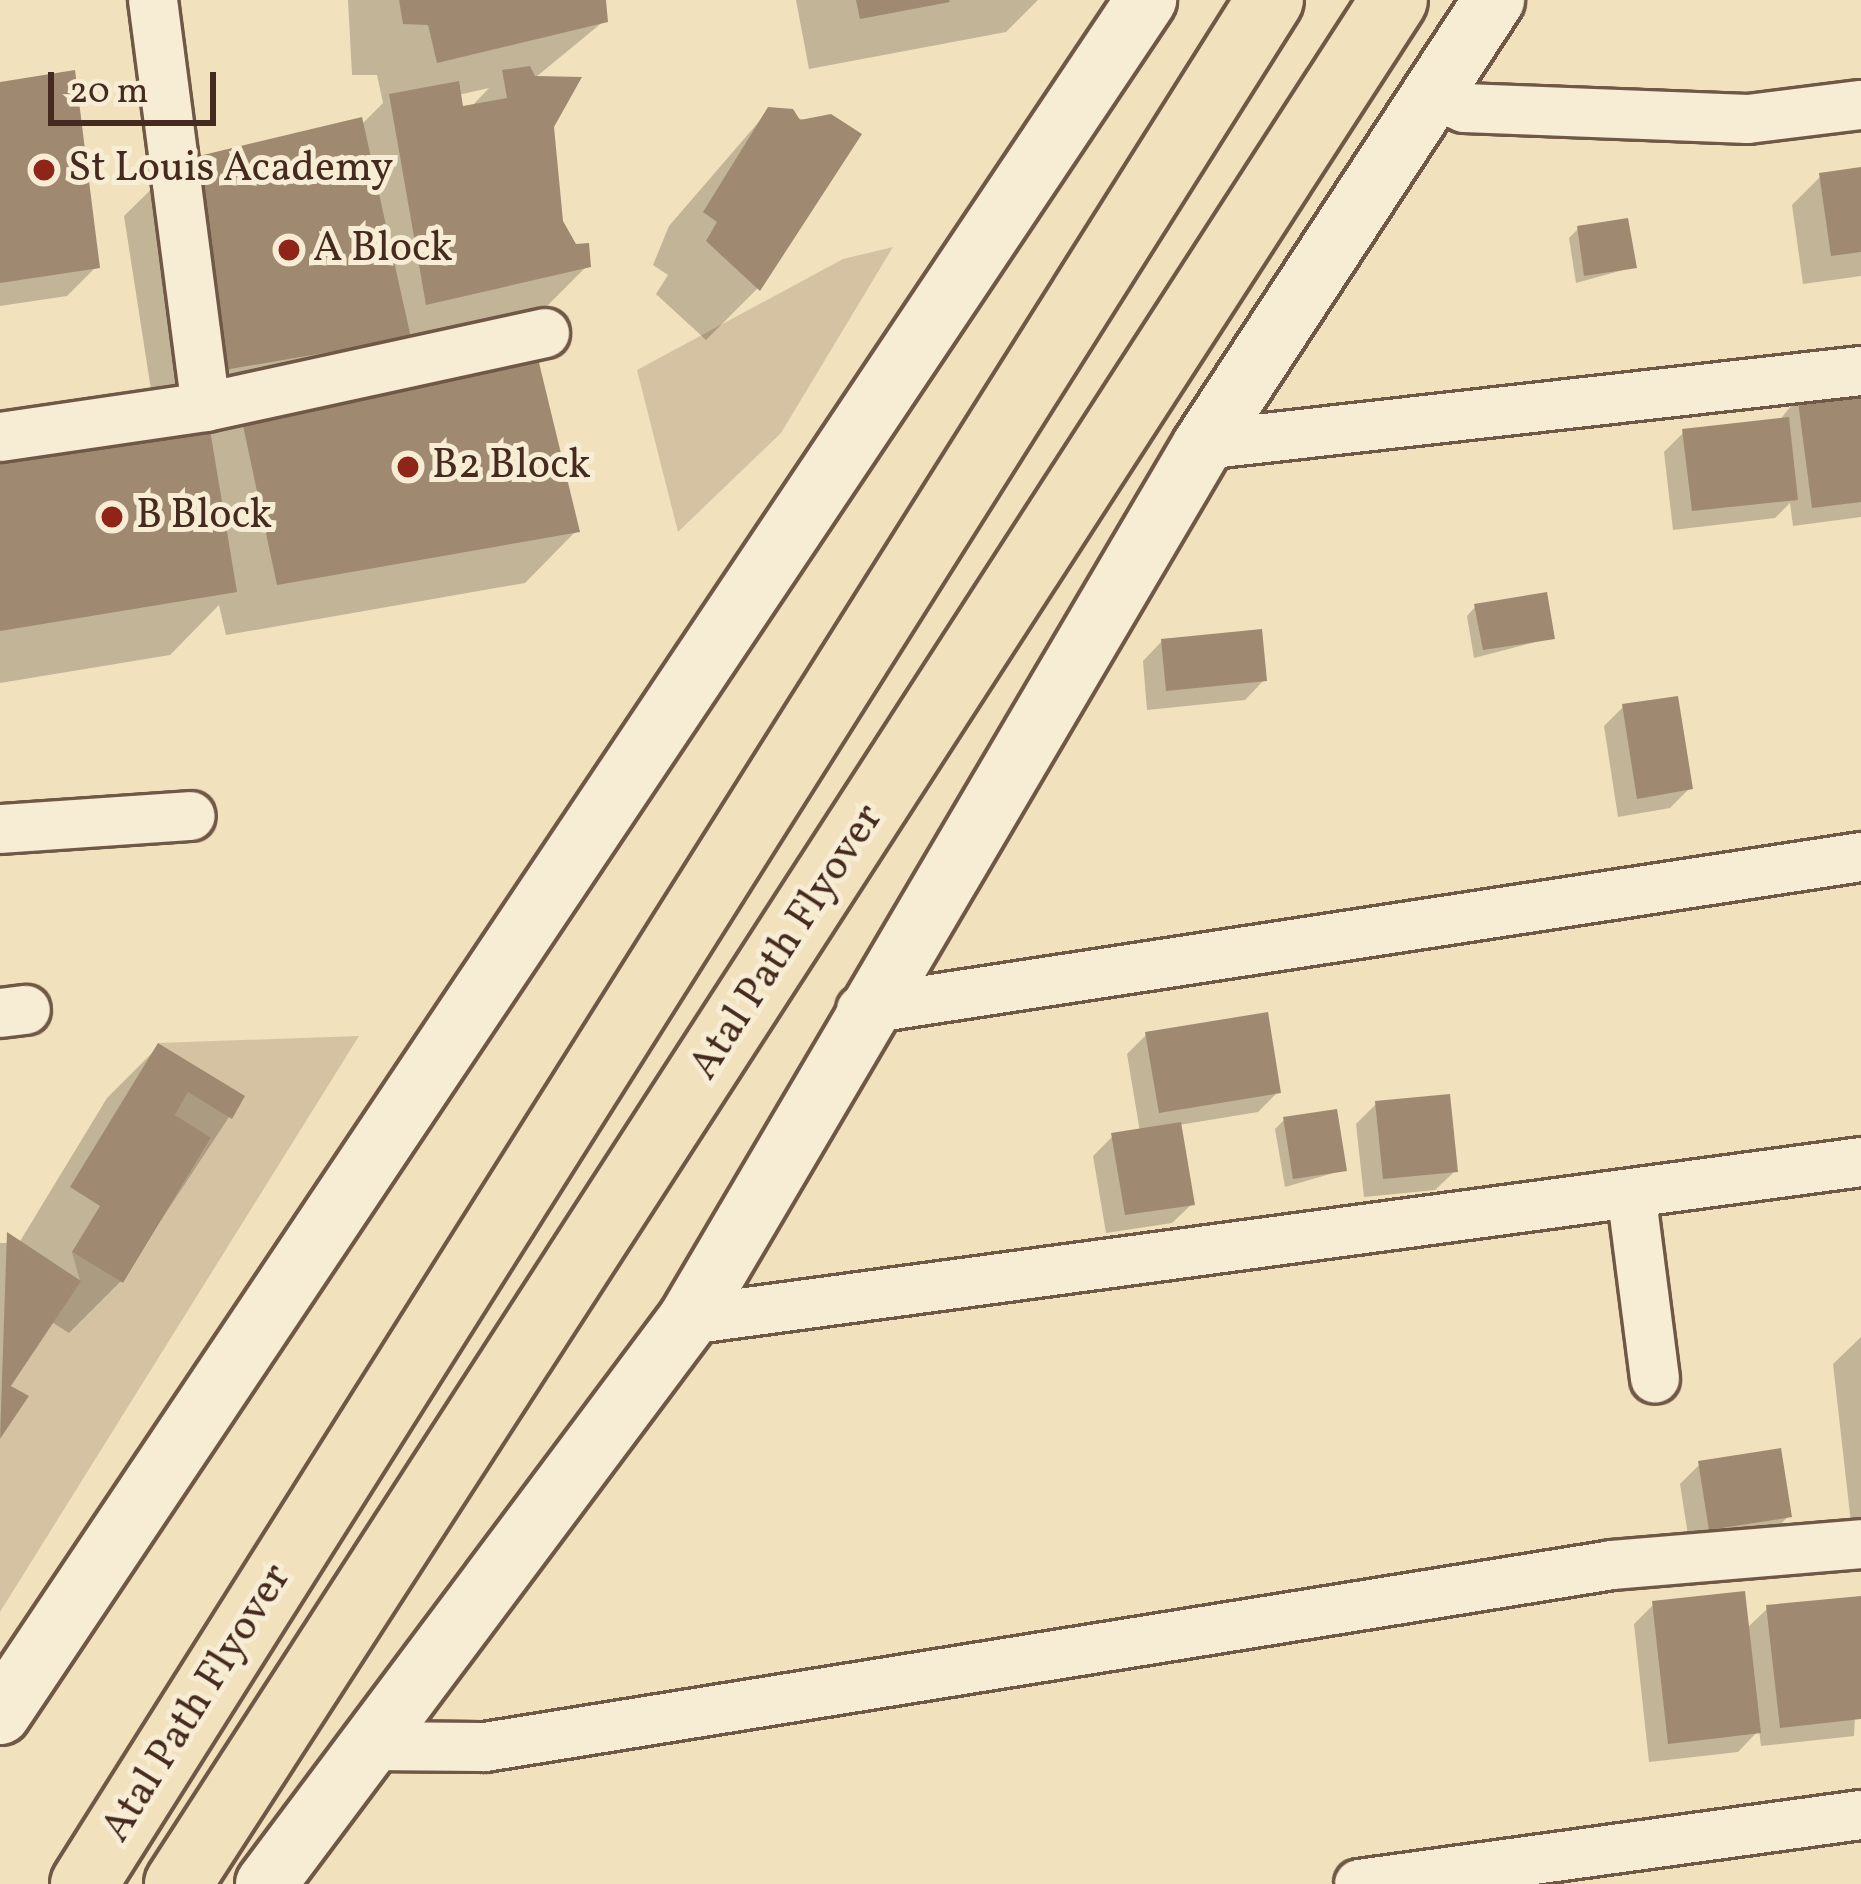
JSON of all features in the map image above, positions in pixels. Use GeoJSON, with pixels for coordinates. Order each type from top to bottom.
{"type":"FeatureCollection","features":[{"type":"Feature","properties":{"kind":"main road","name":"Atal Path Flyover"},"geometry":{"type":"LineString","coordinates":[[84,1884],[1270,0]]}},
{"type":"Feature","properties":{"kind":"main road","name":"Atal Path Flyover"},"geometry":{"type":"LineString","coordinates":[[178,1884],[1394,0]]}},
{"type":"Feature","properties":{"kind":"street"},"geometry":{"type":"LineString","coordinates":[[153,0],[206,407]]}},
{"type":"Feature","properties":{"kind":"street"},"geometry":{"type":"LineString","coordinates":[[0,1714],[1145,0]]}},
{"type":"Feature","properties":{"kind":"street"},"geometry":{"type":"LineString","coordinates":[[266,1884],[688,1320],[861,1010],[1203,446],[1493,0]]}},
{"type":"Feature","properties":{"kind":"street"},"geometry":{"type":"LineString","coordinates":[[1434,95],[1465,107],[1748,119],[1861,105]]}},
{"type":"Feature","properties":{"kind":"street"},"geometry":{"type":"LineString","coordinates":[[0,437],[206,407],[545,333]]}},
{"type":"Feature","properties":{"kind":"street"},"geometry":{"type":"LineString","coordinates":[[1203,446],[1861,370]]}},
{"type":"Feature","properties":{"kind":"street"},"geometry":{"type":"LineString","coordinates":[[0,829],[191,816]]}},
{"type":"Feature","properties":{"kind":"street"},"geometry":{"type":"LineString","coordinates":[[861,1010],[1861,857]]}},
{"type":"Feature","properties":{"kind":"street"},"geometry":{"type":"LineString","coordinates":[[688,1320],[1632,1199],[1861,1162]]}},
{"type":"Feature","properties":{"kind":"street"},"geometry":{"type":"LineString","coordinates":[[1632,1199],[1654,1379]]}},
{"type":"Feature","properties":{"kind":"street"},"geometry":{"type":"LineString","coordinates":[[366,1746],[485,1747],[1612,1565],[1861,1544]]}},
{"type":"Feature","properties":{"kind":"street"},"geometry":{"type":"LineString","coordinates":[[1359,1884],[1861,1815]]}},
{"type":"Feature","properties":{"kind":"shaded area"},"geometry":{"type":"Polygon","coordinates":[[[893,247],[781,433],[678,532],[637,370],[843,259],[893,247]]]}},
{"type":"Feature","properties":{"kind":"shaded area"},"geometry":{"type":"Polygon","coordinates":[[[359,1036],[0,1612],[0,1439],[28,1397],[11,1386],[80,1281],[72,1252],[123,1283],[211,1139],[175,1115],[188,1092],[244,1096],[158,1043],[359,1036]]]}},
{"type":"Feature","properties":{"kind":"building"},"geometry":{"type":"Polygon","coordinates":[[[399,0],[606,0],[608,22],[437,63],[428,25],[403,24],[399,0]]]}},
{"type":"Feature","properties":{"kind":"building"},"geometry":{"type":"Polygon","coordinates":[[[856,0],[949,0],[950,2],[860,19],[856,0]]]}},
{"type":"Feature","properties":{"kind":"building"},"geometry":{"type":"Polygon","coordinates":[[[530,66],[535,76],[582,77],[554,127],[563,221],[576,244],[589,243],[591,267],[426,305],[389,94],[459,81],[463,106],[507,98],[502,70],[530,66]]]}},
{"type":"Feature","properties":{"kind":"building","name":"St Louis Academy"},"geometry":{"type":"Polygon","coordinates":[[[75,70],[100,268],[0,283],[0,82],[75,70]]]}},
{"type":"Feature","properties":{"kind":"building"},"geometry":{"type":"Polygon","coordinates":[[[768,107],[793,109],[800,120],[831,114],[862,134],[760,291],[706,241],[717,222],[703,212],[768,107]]]}},
{"type":"Feature","properties":{"kind":"building","name":"A Block"},"geometry":{"type":"Polygon","coordinates":[[[362,117],[411,338],[207,373],[174,162],[362,117]]]}},
{"type":"Feature","properties":{"kind":"building"},"geometry":{"type":"Polygon","coordinates":[[[1861,167],[1861,252],[1831,256],[1819,173],[1861,167]]]}},
{"type":"Feature","properties":{"kind":"building"},"geometry":{"type":"Polygon","coordinates":[[[1628,218],[1637,268],[1584,276],[1577,226],[1628,218]]]}},
{"type":"Feature","properties":{"kind":"building","name":"B2 Block"},"geometry":{"type":"Polygon","coordinates":[[[534,342],[580,532],[277,585],[238,402],[534,342]]]}},
{"type":"Feature","properties":{"kind":"building"},"geometry":{"type":"Polygon","coordinates":[[[1861,387],[1861,502],[1812,508],[1797,394],[1861,387]]]}},
{"type":"Feature","properties":{"kind":"building","name":"B Block"},"geometry":{"type":"Polygon","coordinates":[[[207,412],[237,592],[0,631],[0,441],[207,412]]]}},
{"type":"Feature","properties":{"kind":"building"},"geometry":{"type":"Polygon","coordinates":[[[1789,417],[1798,500],[1692,511],[1682,429],[1789,417]]]}},
{"type":"Feature","properties":{"kind":"building"},"geometry":{"type":"Polygon","coordinates":[[[1547,592],[1555,639],[1483,650],[1474,604],[1547,592]]]}},
{"type":"Feature","properties":{"kind":"building"},"geometry":{"type":"Polygon","coordinates":[[[1262,629],[1267,681],[1166,691],[1161,639],[1262,629]]]}},
{"type":"Feature","properties":{"kind":"building"},"geometry":{"type":"Polygon","coordinates":[[[1678,696],[1693,789],[1637,799],[1622,704],[1678,696]]]}},
{"type":"Feature","properties":{"kind":"building"},"geometry":{"type":"Polygon","coordinates":[[[1268,1012],[1281,1093],[1159,1113],[1145,1032],[1268,1012]]]}},
{"type":"Feature","properties":{"kind":"building"},"geometry":{"type":"Polygon","coordinates":[[[158,1043],[245,1096],[232,1119],[188,1092],[175,1115],[211,1138],[123,1283],[72,1252],[100,1206],[70,1187],[158,1043]]]}},
{"type":"Feature","properties":{"kind":"building"},"geometry":{"type":"Polygon","coordinates":[[[1450,1094],[1458,1172],[1383,1179],[1375,1101],[1450,1094]]]}},
{"type":"Feature","properties":{"kind":"building"},"geometry":{"type":"Polygon","coordinates":[[[1337,1109],[1347,1171],[1293,1179],[1283,1117],[1337,1109]]]}},
{"type":"Feature","properties":{"kind":"building"},"geometry":{"type":"Polygon","coordinates":[[[1181,1122],[1195,1205],[1125,1215],[1111,1133],[1181,1122]]]}},
{"type":"Feature","properties":{"kind":"building"},"geometry":{"type":"Polygon","coordinates":[[[7,1232],[81,1281],[11,1386],[29,1396],[0,1439],[7,1232]]]}},
{"type":"Feature","properties":{"kind":"building"},"geometry":{"type":"Polygon","coordinates":[[[1781,1448],[1792,1517],[1709,1530],[1698,1461],[1781,1448]]]}},
{"type":"Feature","properties":{"kind":"building"},"geometry":{"type":"Polygon","coordinates":[[[1745,1591],[1761,1733],[1668,1744],[1652,1601],[1745,1591]]]}},
{"type":"Feature","properties":{"kind":"building"},"geometry":{"type":"Polygon","coordinates":[[[1861,1596],[1861,1719],[1780,1728],[1766,1605],[1861,1596]]]}},
{"type":"Feature","properties":{"kind":"place","name":"St Louis Academy"},"geometry":{"type":"Point","coordinates":[44,170]}},
{"type":"Feature","properties":{"kind":"place","name":"A Block"},"geometry":{"type":"Point","coordinates":[289,250]}},
{"type":"Feature","properties":{"kind":"place","name":"B2 Block"},"geometry":{"type":"Point","coordinates":[408,467]}},
{"type":"Feature","properties":{"kind":"place","name":"B Block"},"geometry":{"type":"Point","coordinates":[112,517]}}]}
